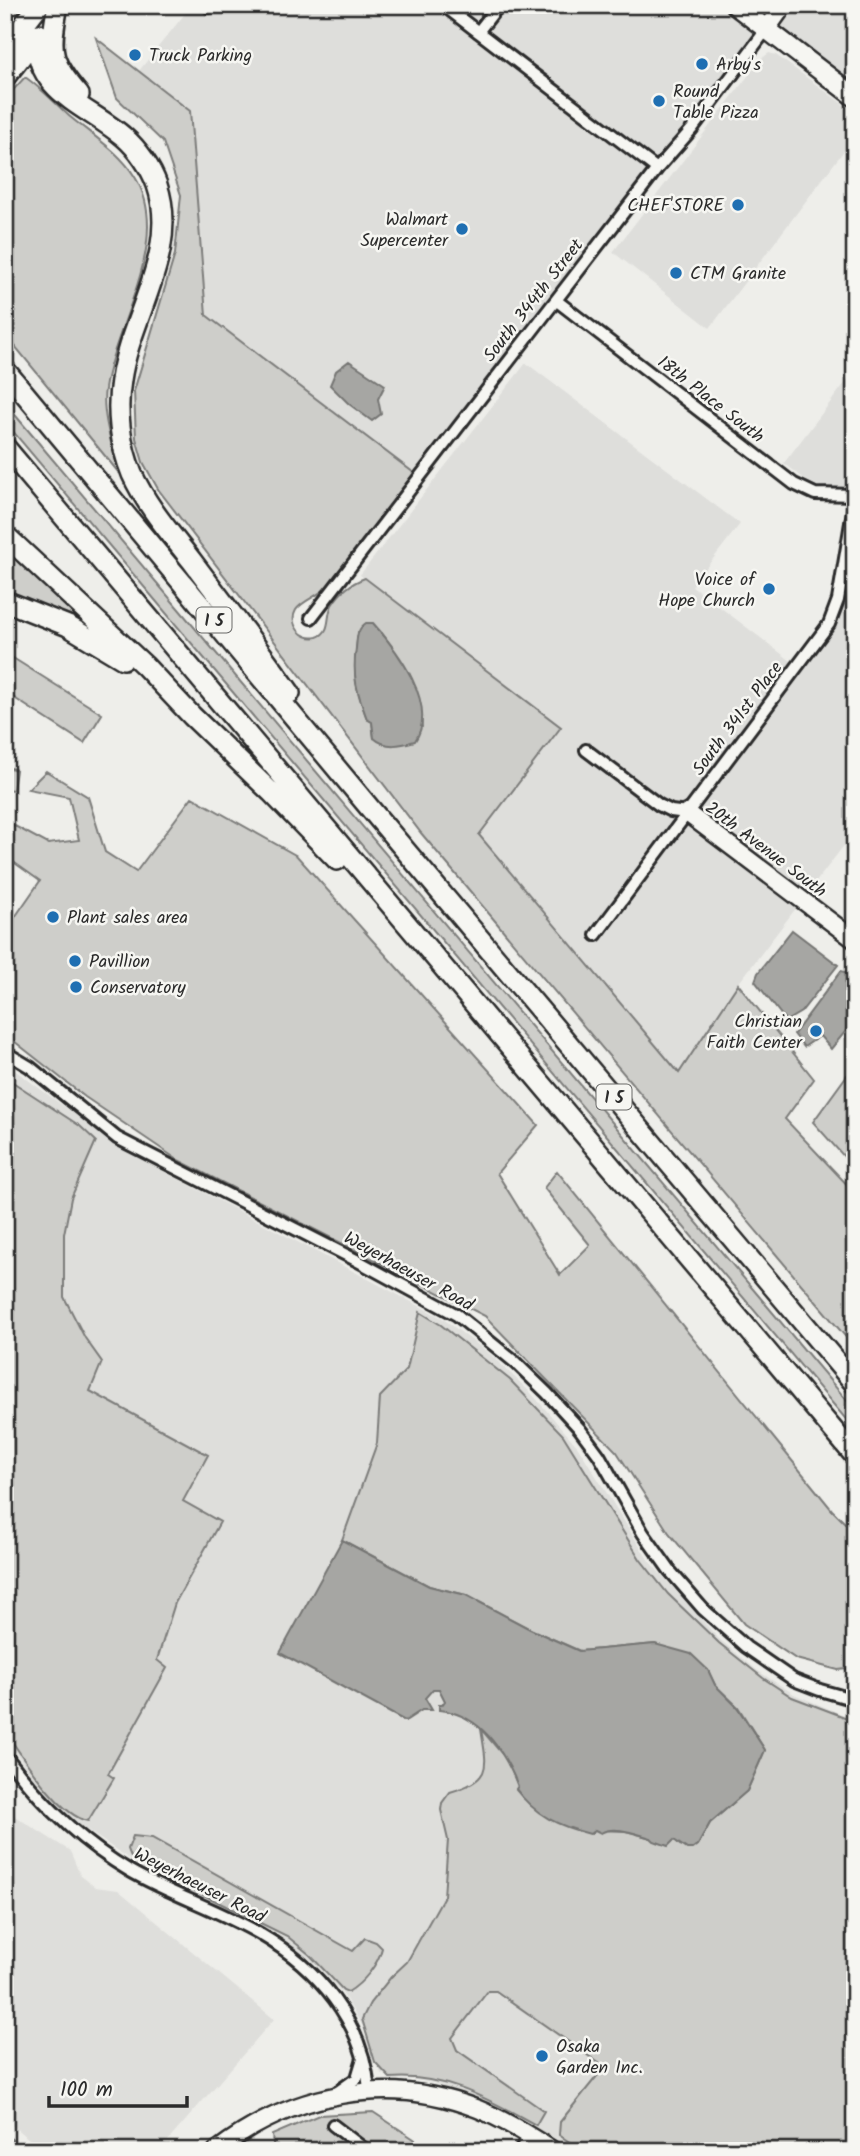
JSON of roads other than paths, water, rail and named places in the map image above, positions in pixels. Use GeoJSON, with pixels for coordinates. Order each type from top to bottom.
{"type":"FeatureCollection","features":[{"type":"Feature","properties":{"kind":"highway"},"geometry":{"type":"LineString","coordinates":[[5,77],[38,35],[52,7]]}},
{"type":"Feature","properties":{"kind":"highway"},"geometry":{"type":"LineString","coordinates":[[5,49],[52,7]]}},
{"type":"Feature","properties":{"kind":"highway"},"geometry":{"type":"LineString","coordinates":[[52,7],[52,52],[65,79],[99,119]]}},
{"type":"Feature","properties":{"kind":"highway"},"geometry":{"type":"LineString","coordinates":[[38,35],[37,58],[45,75],[64,94],[125,137],[144,160],[156,183],[163,212],[156,264],[121,379],[120,430],[133,475],[156,513],[261,652],[373,811]]}},
{"type":"Feature","properties":{"kind":"highway"},"geometry":{"type":"LineString","coordinates":[[5,360],[55,428]]}},
{"type":"Feature","properties":{"kind":"highway","name":"I 5"},"geometry":{"type":"LineString","coordinates":[[5,370],[855,1384]]}},
{"type":"Feature","properties":{"kind":"highway"},"geometry":{"type":"LineString","coordinates":[[5,447],[855,1456]]}},
{"type":"Feature","properties":{"kind":"highway"},"geometry":{"type":"LineString","coordinates":[[5,535],[145,666],[192,716],[271,792],[457,986]]}},
{"type":"Feature","properties":{"kind":"highway"},"geometry":{"type":"LineString","coordinates":[[5,601],[68,626],[106,647],[192,716]]}},
{"type":"Feature","properties":{"kind":"main road"},"geometry":{"type":"LineString","coordinates":[[736,5],[855,97]]}},
{"type":"Feature","properties":{"kind":"street"},"geometry":{"type":"LineString","coordinates":[[443,5],[657,169]]}},
{"type":"Feature","properties":{"kind":"street"},"geometry":{"type":"LineString","coordinates":[[478,32],[499,5]]}},
{"type":"Feature","properties":{"kind":"street","name":"South 344th Street"},"geometry":{"type":"LineString","coordinates":[[311,618],[657,169],[692,129],[784,5]]}},
{"type":"Feature","properties":{"kind":"street","name":"18th Place South"},"geometry":{"type":"LineString","coordinates":[[556,301],[794,484],[816,494],[855,497]]}},
{"type":"Feature","properties":{"kind":"street","name":"South 341st Place"},"geometry":{"type":"LineString","coordinates":[[596,935],[829,624],[838,600],[855,497]]}},
{"type":"Feature","properties":{"kind":"street"},"geometry":{"type":"LineString","coordinates":[[586,750],[659,805],[671,811],[687,813]]}},
{"type":"Feature","properties":{"kind":"street","name":"20th Avenue South"},"geometry":{"type":"LineString","coordinates":[[687,813],[855,940]]}},
{"type":"Feature","properties":{"kind":"street","name":"Weyerhaeuser Road"},"geometry":{"type":"LineString","coordinates":[[5,1052],[30,1067],[117,1138],[356,1260],[457,1315],[516,1363],[547,1392],[579,1429],[603,1462],[643,1533],[670,1571],[703,1609],[771,1666],[807,1685],[855,1700]]}},
{"type":"Feature","properties":{"kind":"street","name":"Weyerhaeuser Road"},"geometry":{"type":"LineString","coordinates":[[5,1755],[40,1797],[73,1829],[108,1856],[153,1883],[258,1933],[302,1964],[344,2012],[364,2056],[369,2090]]}},
{"type":"Feature","properties":{"kind":"street"},"geometry":{"type":"LineString","coordinates":[[333,2095],[357,2078],[364,2056]]}},
{"type":"Feature","properties":{"kind":"street"},"geometry":{"type":"LineString","coordinates":[[216,2151],[266,2118],[301,2103],[369,2090],[417,2093],[453,2100],[480,2110],[554,2151]]}},
{"type":"Feature","properties":{"kind":"street"},"geometry":{"type":"LineString","coordinates":[[333,2125],[367,2151]]}},
{"type":"Feature","properties":{"kind":"street"},"geometry":{"type":"LineString","coordinates":[[520,2151],[529,2135]]}},
{"type":"Feature","properties":{"kind":"place","name":"Truck Parking"},"geometry":{"type":"Point","coordinates":[135,55]}},
{"type":"Feature","properties":{"kind":"place","name":"Arby's"},"geometry":{"type":"Point","coordinates":[702,64]}},
{"type":"Feature","properties":{"kind":"place","name":"Round Table Pizza"},"geometry":{"type":"Point","coordinates":[659,101]}},
{"type":"Feature","properties":{"kind":"place","name":"CHEF'STORE"},"geometry":{"type":"Point","coordinates":[738,205]}},
{"type":"Feature","properties":{"kind":"place","name":"Walmart Supercenter"},"geometry":{"type":"Point","coordinates":[462,229]}},
{"type":"Feature","properties":{"kind":"place","name":"CTM Granite"},"geometry":{"type":"Point","coordinates":[676,273]}},
{"type":"Feature","properties":{"kind":"place","name":"Voice of Hope Church"},"geometry":{"type":"Point","coordinates":[769,589]}},
{"type":"Feature","properties":{"kind":"place","name":"Plant sales area"},"geometry":{"type":"Point","coordinates":[53,917]}},
{"type":"Feature","properties":{"kind":"place","name":"Pavillion"},"geometry":{"type":"Point","coordinates":[75,961]}},
{"type":"Feature","properties":{"kind":"place","name":"Conservatory"},"geometry":{"type":"Point","coordinates":[76,987]}},
{"type":"Feature","properties":{"kind":"place","name":"Christian Faith Center"},"geometry":{"type":"Point","coordinates":[816,1031]}},
{"type":"Feature","properties":{"kind":"place","name":"Osaka Garden Inc."},"geometry":{"type":"Point","coordinates":[542,2056]}}]}
